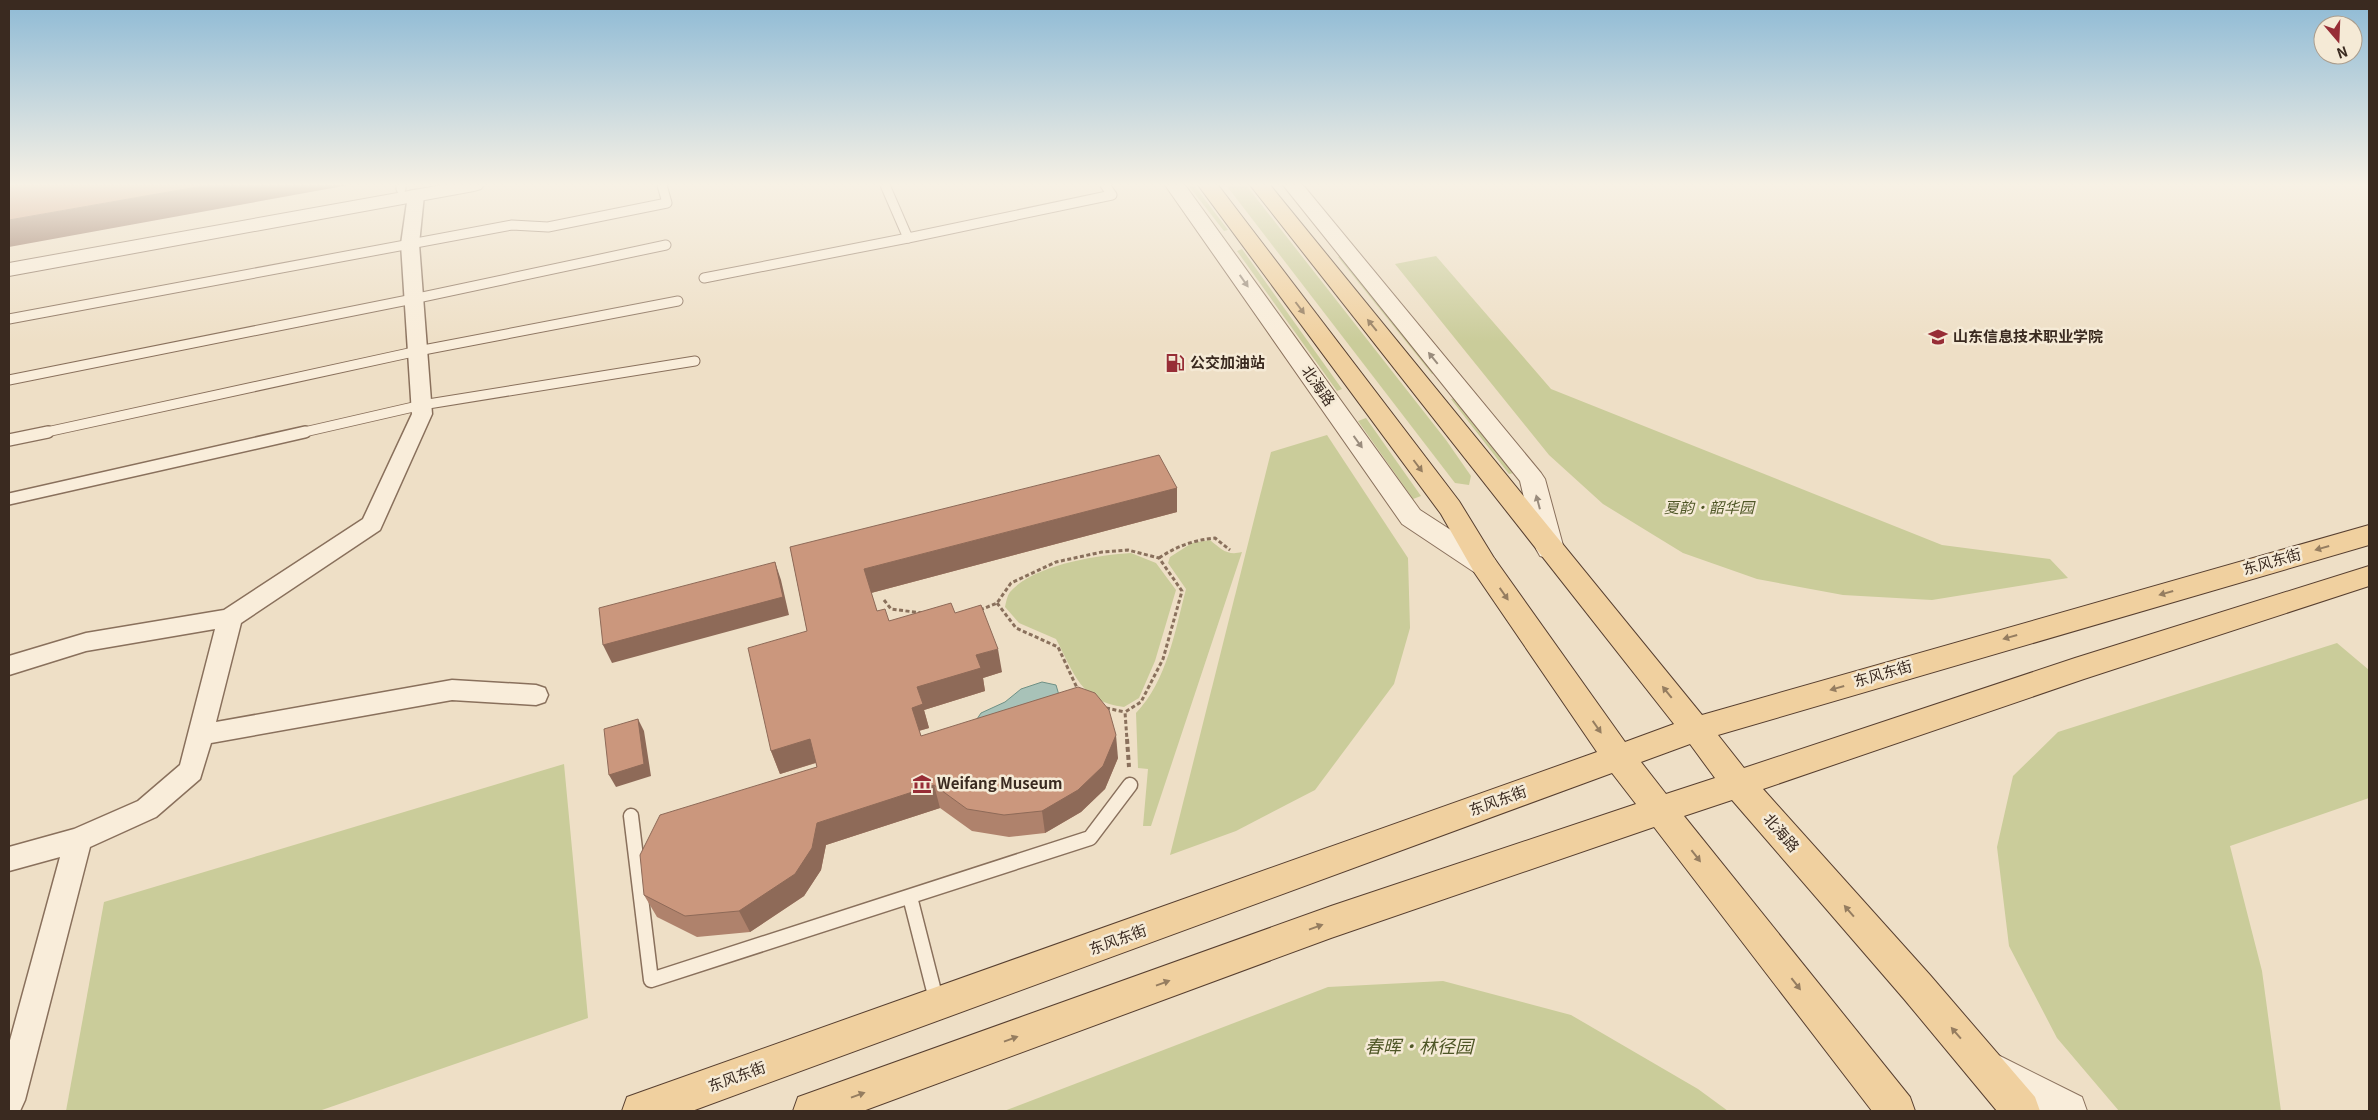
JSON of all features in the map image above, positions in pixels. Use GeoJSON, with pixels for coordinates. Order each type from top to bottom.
{"type":"FeatureCollection","features":[{"type":"Feature","properties":{"kind":"main road","name":"北海路"},"geometry":{"type":"LineString","coordinates":[[1248,237],[1450,508],[1484,565],[1618,757],[1890,1106]]}},
{"type":"Feature","properties":{"kind":"main road","name":"北海路"},"geometry":{"type":"LineString","coordinates":[[1302,237],[1696,729],[1737,783],[1985,1067],[2021,1111]]}},
{"type":"Feature","properties":{"kind":"main road","name":"东风东街"},"geometry":{"type":"LineString","coordinates":[[641,1111],[1696,729],[2369,535]]}},
{"type":"Feature","properties":{"kind":"main road"},"geometry":{"type":"LineString","coordinates":[[812,1111],[1331,922],[2075,670],[2369,576]]}},
{"type":"Feature","properties":{"kind":"street"},"geometry":{"type":"LineString","coordinates":[[9,261],[140,237]]}},
{"type":"Feature","properties":{"kind":"street"},"geometry":{"type":"LineString","coordinates":[[9,270],[169,237]]}},
{"type":"Feature","properties":{"kind":"street"},"geometry":{"type":"LineString","coordinates":[[9,665],[86,642],[230,618],[372,524],[422,414],[410,237]]}},
{"type":"Feature","properties":{"kind":"street","name":"北海路"},"geometry":{"type":"LineString","coordinates":[[1213,237],[1411,516],[1484,565]]}},
{"type":"Feature","properties":{"kind":"street"},"geometry":{"type":"LineString","coordinates":[[1217,243],[1242,237]]}},
{"type":"Feature","properties":{"kind":"street","name":"北海路"},"geometry":{"type":"LineString","coordinates":[[1335,237],[1532,479],[1550,549]]}},
{"type":"Feature","properties":{"kind":"street"},"geometry":{"type":"LineString","coordinates":[[1424,390],[1452,381]]}},
{"type":"Feature","properties":{"kind":"street"},"geometry":{"type":"LineString","coordinates":[[1334,409],[1366,397]]}},
{"type":"Feature","properties":{"kind":"street"},"geometry":{"type":"LineString","coordinates":[[9,859],[78,840],[147,809],[191,771],[230,618]]}},
{"type":"Feature","properties":{"kind":"street"},"geometry":{"type":"LineString","coordinates":[[200,735],[452,690],[536,695]]}},
{"type":"Feature","properties":{"kind":"street"},"geometry":{"type":"LineString","coordinates":[[9,1100],[78,840]]}},
{"type":"Feature","properties":{"kind":"street"},"geometry":{"type":"LineString","coordinates":[[1985,1067],[2068,1111]]}},
{"type":"Feature","properties":{"kind":"lane"},"geometry":{"type":"LineString","coordinates":[[9,318],[446,237]]}},
{"type":"Feature","properties":{"kind":"lane"},"geometry":{"type":"LineString","coordinates":[[704,278],[911,237]]}},
{"type":"Feature","properties":{"kind":"lane"},"geometry":{"type":"LineString","coordinates":[[9,380],[413,299],[666,245]]}},
{"type":"Feature","properties":{"kind":"lane"},"geometry":{"type":"LineString","coordinates":[[9,440],[418,351],[678,301]]}},
{"type":"Feature","properties":{"kind":"lane"},"geometry":{"type":"LineString","coordinates":[[9,499],[422,405],[694,361]]}},
{"type":"Feature","properties":{"kind":"lane"},"geometry":{"type":"LineString","coordinates":[[631,816],[651,980],[1090,838],[1130,785]]}},
{"type":"Feature","properties":{"kind":"lane"},"geometry":{"type":"LineString","coordinates":[[910,897],[937,1005]]}},
{"type":"Feature","properties":{"kind":"path"},"geometry":{"type":"LineString","coordinates":[[1159,558],[1180,544],[1197,538],[1215,538],[1230,550]]}},
{"type":"Feature","properties":{"kind":"path"},"geometry":{"type":"LineString","coordinates":[[976,611],[997,603],[1011,583],[1056,562],[1102,552],[1128,550],[1159,558],[1182,592],[1163,659],[1141,702],[1124,712],[1098,707]]}},
{"type":"Feature","properties":{"kind":"path"},"geometry":{"type":"LineString","coordinates":[[884,600],[891,609],[930,614]]}},
{"type":"Feature","properties":{"kind":"path"},"geometry":{"type":"LineString","coordinates":[[997,603],[1016,628],[1058,647],[1079,690],[1085,696]]}},
{"type":"Feature","properties":{"kind":"path"},"geometry":{"type":"LineString","coordinates":[[1124,712],[1130,785]]}},
{"type":"Feature","properties":{"kind":"green space"},"geometry":{"type":"Polygon","coordinates":[[[1266,237],[1287,237],[1446,440],[1471,476],[1469,485],[1455,483],[1266,237]]]}},
{"type":"Feature","properties":{"kind":"green space"},"geometry":{"type":"Polygon","coordinates":[[[1242,249],[1342,389],[1337,391],[1237,251],[1242,249]]]}},
{"type":"Feature","properties":{"kind":"green space"},"geometry":{"type":"Polygon","coordinates":[[[1345,255],[1439,372],[1432,374],[1338,257],[1345,255]]]}},
{"type":"Feature","properties":{"kind":"green space","name":"夏韵·韶华园"},"geometry":{"type":"Polygon","coordinates":[[[1436,256],[1551,389],[1942,545],[2050,559],[2068,578],[1932,600],[1843,595],[1757,579],[1683,553],[1603,504],[1549,455],[1395,264],[1436,256]]]}},
{"type":"Feature","properties":{"kind":"green space"},"geometry":{"type":"Polygon","coordinates":[[[1459,397],[1519,472],[1509,474],[1451,399],[1459,397]]]}},
{"type":"Feature","properties":{"kind":"green space"},"geometry":{"type":"Polygon","coordinates":[[[1366,418],[1421,496],[1413,499],[1358,421],[1366,418]]]}},
{"type":"Feature","properties":{"kind":"green space"},"geometry":{"type":"Polygon","coordinates":[[[1327,435],[1408,558],[1410,628],[1394,684],[1315,790],[1236,831],[1170,855],[1271,452],[1327,435]]]}},
{"type":"Feature","properties":{"kind":"green space"},"geometry":{"type":"Polygon","coordinates":[[[1210,540],[1228,552],[1242,552],[1151,826],[1143,826],[1148,769],[1138,768],[1136,713],[1147,700],[1163,671],[1174,638],[1186,589],[1168,563],[1170,557],[1192,543],[1210,540]]]}},
{"type":"Feature","properties":{"kind":"green space"},"geometry":{"type":"Polygon","coordinates":[[[1131,553],[1156,563],[1176,590],[1155,661],[1139,698],[1124,707],[1109,704],[1088,692],[1074,674],[1056,639],[1019,623],[1005,607],[1010,592],[1020,583],[1050,568],[1084,559],[1131,553]]]}},
{"type":"Feature","properties":{"kind":"green space"},"geometry":{"type":"Polygon","coordinates":[[[2337,643],[2369,670],[2369,798],[2230,846],[2262,971],[2281,1111],[2119,1111],[2057,1038],[2009,946],[1997,847],[2013,776],[2058,732],[2337,643]]]}},
{"type":"Feature","properties":{"kind":"green space"},"geometry":{"type":"Polygon","coordinates":[[[564,764],[588,1018],[319,1111],[66,1111],[104,902],[564,764]]]}},
{"type":"Feature","properties":{"kind":"green space","name":"春晖·林径园"},"geometry":{"type":"Polygon","coordinates":[[[1443,981],[1571,1015],[1698,1089],[1728,1111],[1004,1111],[1328,987],[1443,981]]]}},
{"type":"Feature","properties":{"kind":"shaded area"},"geometry":{"type":"Polygon","coordinates":[[[1042,682],[1056,685],[1064,712],[975,722],[981,713],[1005,702],[1021,689],[1042,682]]]}},
{"type":"Feature","properties":{"kind":"building"},"geometry":{"type":"Polygon","coordinates":[[[1159,455],[1177,488],[864,569],[877,611],[885,609],[889,621],[951,603],[955,613],[981,605],[998,649],[976,655],[981,668],[917,687],[923,704],[912,708],[921,736],[1078,687],[1095,693],[1109,710],[1116,735],[1103,766],[1078,790],[1042,811],[1004,815],[967,809],[934,785],[817,823],[812,848],[795,874],[739,911],[685,916],[644,895],[640,855],[660,815],[817,767],[810,739],[771,751],[748,648],[807,631],[790,547],[1159,455]]]}},
{"type":"Feature","properties":{"kind":"building"},"geometry":{"type":"Polygon","coordinates":[[[775,562],[783,597],[603,645],[599,608],[775,562]]]}},
{"type":"Feature","properties":{"kind":"building"},"geometry":{"type":"Polygon","coordinates":[[[638,719],[644,764],[609,775],[604,729],[638,719]]]}},
{"type":"Feature","properties":{"kind":"place","name":"山东信息技术职业学院"},"geometry":{"type":"Point","coordinates":[1938,337]}},
{"type":"Feature","properties":{"kind":"place","name":"公交加油站"},"geometry":{"type":"Point","coordinates":[1175,363]}},
{"type":"Feature","properties":{"kind":"place","name":"Weifang Museum"},"geometry":{"type":"Point","coordinates":[922,784]}}]}
